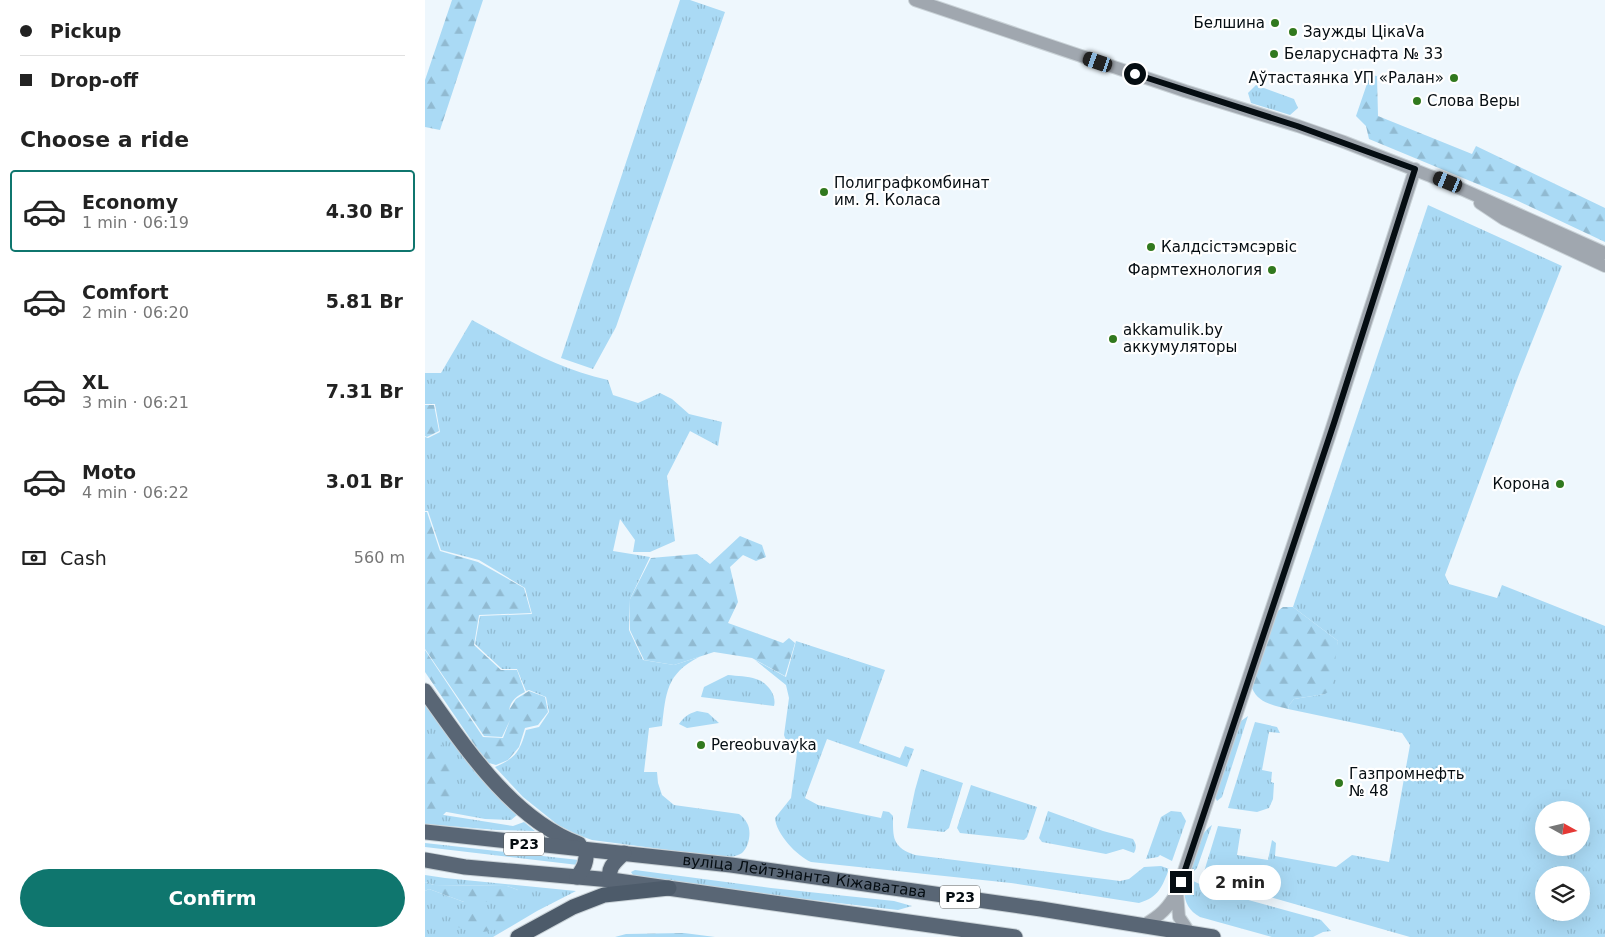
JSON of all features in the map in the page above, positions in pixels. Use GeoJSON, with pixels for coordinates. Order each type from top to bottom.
{"type":"FeatureCollection","features":[{"type":"Feature","properties":{"kind":"highway","name":"Р23"},"geometry":{"type":"LineString","coordinates":[[518,937],[573,907],[604,895],[669,888]]}},
{"type":"Feature","properties":{"kind":"main road","name":"Р23"},"geometry":{"type":"LineString","coordinates":[[425,691],[470,754],[509,797],[547,828],[560,837],[579,844],[624,853]]}},
{"type":"Feature","properties":{"kind":"main road","name":"вуліца Лейтэнанта Кіжаватава"},"geometry":{"type":"LineString","coordinates":[[425,832],[731,865],[925,892],[1213,937]]}},
{"type":"Feature","properties":{"kind":"main road"},"geometry":{"type":"LineString","coordinates":[[577,878],[587,860],[586,850]]}},
{"type":"Feature","properties":{"kind":"main road"},"geometry":{"type":"LineString","coordinates":[[611,880],[610,869],[614,862],[624,853]]}},
{"type":"Feature","properties":{"kind":"main road","name":"вуліца Лейтэнанта Кіжаватава"},"geometry":{"type":"LineString","coordinates":[[425,860],[465,866],[611,880],[1015,937]]}},
{"type":"Feature","properties":{"kind":"street"},"geometry":{"type":"LineString","coordinates":[[915,0],[1185,91],[1297,126],[1415,169],[1605,253]]}},
{"type":"Feature","properties":{"kind":"street"},"geometry":{"type":"LineString","coordinates":[[1145,925],[1162,914],[1177,892],[1335,421],[1415,169]]}},
{"type":"Feature","properties":{"kind":"street"},"geometry":{"type":"LineString","coordinates":[[1448,182],[1504,219],[1605,266]]}},
{"type":"Feature","properties":{"kind":"street"},"geometry":{"type":"LineString","coordinates":[[1177,892],[1179,917],[1189,932]]}},
{"type":"Feature","properties":{"kind":"green space"},"geometry":{"type":"Polygon","coordinates":[[[452,0],[483,0],[440,130],[425,127],[425,80],[452,0]]]}},
{"type":"Feature","properties":{"kind":"green space"},"geometry":{"type":"Polygon","coordinates":[[[680,0],[690,0],[725,12],[616,327],[593,369],[561,358],[680,0]]]}},
{"type":"Feature","properties":{"kind":"green space"},"geometry":{"type":"Polygon","coordinates":[[[1370,75],[1377,76],[1378,116],[1472,154],[1476,146],[1605,208],[1605,242],[1516,200],[1369,139],[1366,126],[1356,116],[1370,75]]]}},
{"type":"Feature","properties":{"kind":"green space"},"geometry":{"type":"Polygon","coordinates":[[[1256,85],[1294,99],[1298,108],[1290,115],[1251,103],[1248,93],[1256,85]]]}},
{"type":"Feature","properties":{"kind":"green space"},"geometry":{"type":"Polygon","coordinates":[[[1428,205],[1562,266],[1518,377],[1445,575],[1449,584],[1497,598],[1502,585],[1605,626],[1605,937],[1410,937],[1217,882],[1203,875],[1218,826],[1241,829],[1237,855],[1268,860],[1272,840],[1276,843],[1275,856],[1336,867],[1352,855],[1389,862],[1410,745],[1402,733],[1288,709],[1294,699],[1325,694],[1338,641],[1293,607],[1428,205]]]}},
{"type":"Feature","properties":{"kind":"green space"},"geometry":{"type":"Polygon","coordinates":[[[472,320],[554,362],[608,380],[613,395],[638,403],[660,393],[672,399],[689,414],[722,422],[718,446],[690,431],[667,476],[675,541],[650,552],[633,552],[635,540],[620,519],[613,551],[650,557],[630,599],[629,630],[643,660],[674,665],[699,657],[688,663],[674,678],[667,694],[662,726],[649,728],[644,772],[657,772],[662,795],[674,805],[739,814],[749,826],[748,843],[742,853],[722,857],[592,840],[558,825],[523,797],[495,767],[516,753],[522,743],[526,730],[539,727],[549,712],[546,697],[529,690],[526,691],[517,669],[502,669],[475,644],[480,616],[532,614],[525,588],[479,560],[441,550],[428,511],[425,511],[425,437],[428,438],[440,432],[435,404],[425,404],[425,373],[441,373],[472,320]]]}},
{"type":"Feature","properties":{"kind":"green space"},"geometry":{"type":"Polygon","coordinates":[[[425,405],[434,405],[439,431],[427,437],[425,436],[425,405]]]}},
{"type":"Feature","properties":{"kind":"green space"},"geometry":{"type":"Polygon","coordinates":[[[425,512],[427,512],[440,551],[478,562],[524,588],[531,613],[479,615],[474,645],[501,670],[517,670],[525,692],[515,699],[509,710],[516,699],[529,691],[545,697],[548,712],[538,725],[525,728],[519,747],[508,760],[496,765],[489,763],[476,747],[425,672],[425,650],[483,737],[503,738],[510,720],[502,737],[484,736],[425,649],[425,512]]]}},
{"type":"Feature","properties":{"kind":"green space"},"geometry":{"type":"Polygon","coordinates":[[[740,536],[762,545],[766,557],[756,561],[743,555],[730,567],[738,602],[728,623],[783,643],[789,638],[795,643],[785,676],[752,658],[714,652],[674,665],[644,660],[630,630],[630,599],[651,558],[697,554],[710,564],[740,536]]]}},
{"type":"Feature","properties":{"kind":"green space"},"geometry":{"type":"Polygon","coordinates":[[[1283,607],[1293,607],[1338,641],[1331,690],[1325,694],[1294,699],[1288,709],[1262,700],[1252,688],[1275,613],[1283,607]]]}},
{"type":"Feature","properties":{"kind":"green space"},"geometry":{"type":"Polygon","coordinates":[[[796,641],[885,670],[859,743],[900,758],[905,746],[914,749],[907,767],[827,739],[805,798],[818,805],[881,818],[883,811],[889,812],[893,816],[895,841],[902,849],[915,855],[1120,881],[1129,879],[1144,867],[1161,866],[1169,869],[1159,890],[1151,898],[1139,903],[1011,883],[811,862],[805,859],[788,844],[779,831],[775,818],[791,798],[797,753],[790,752],[784,735],[789,698],[786,685],[755,660],[786,677],[796,641]]]}},
{"type":"Feature","properties":{"kind":"green space"},"geometry":{"type":"Polygon","coordinates":[[[728,675],[750,677],[764,683],[773,693],[774,706],[701,697],[704,687],[728,675]]]}},
{"type":"Feature","properties":{"kind":"green space"},"geometry":{"type":"Polygon","coordinates":[[[425,701],[476,773],[517,815],[511,820],[485,819],[425,808],[425,701]]]}},
{"type":"Feature","properties":{"kind":"green space"},"geometry":{"type":"Polygon","coordinates":[[[697,711],[708,713],[719,723],[687,728],[679,724],[691,713],[697,711]]]}},
{"type":"Feature","properties":{"kind":"green space"},"geometry":{"type":"Polygon","coordinates":[[[1248,716],[1222,797],[1217,801],[1215,797],[1237,727],[1248,716]]]}},
{"type":"Feature","properties":{"kind":"green space"},"geometry":{"type":"Polygon","coordinates":[[[1255,722],[1277,727],[1280,733],[1269,732],[1262,770],[1272,772],[1271,782],[1274,783],[1273,799],[1269,808],[1257,812],[1228,808],[1255,722]]]}},
{"type":"Feature","properties":{"kind":"green space"},"geometry":{"type":"Polygon","coordinates":[[[425,735],[435,735],[454,764],[451,787],[455,803],[442,816],[425,814],[425,735]]]}},
{"type":"Feature","properties":{"kind":"green space"},"geometry":{"type":"Polygon","coordinates":[[[921,769],[963,783],[949,828],[944,832],[907,828],[921,769]]]}},
{"type":"Feature","properties":{"kind":"green space"},"geometry":{"type":"Polygon","coordinates":[[[971,785],[1037,807],[1027,837],[1024,840],[960,833],[957,828],[971,785]]]}},
{"type":"Feature","properties":{"kind":"green space"},"geometry":{"type":"Polygon","coordinates":[[[1048,811],[1103,831],[1133,839],[1136,849],[1134,853],[1123,849],[1106,854],[1042,842],[1039,838],[1048,811]]]}},
{"type":"Feature","properties":{"kind":"green space"},"geometry":{"type":"Polygon","coordinates":[[[1171,811],[1181,812],[1186,821],[1172,861],[1160,855],[1146,859],[1161,817],[1171,811]]]}},
{"type":"Feature","properties":{"kind":"green space"},"geometry":{"type":"Polygon","coordinates":[[[425,812],[513,826],[524,822],[535,831],[425,824],[425,812]]]}},
{"type":"Feature","properties":{"kind":"green space"},"geometry":{"type":"Polygon","coordinates":[[[1212,825],[1197,868],[1194,871],[1189,869],[1200,839],[1212,825]]]}},
{"type":"Feature","properties":{"kind":"green space"},"geometry":{"type":"Polygon","coordinates":[[[425,843],[579,860],[578,865],[425,847],[425,843]]]}},
{"type":"Feature","properties":{"kind":"green space"},"geometry":{"type":"Polygon","coordinates":[[[635,870],[771,888],[894,901],[912,906],[898,910],[770,895],[636,876],[631,872],[635,870]]]}},
{"type":"Feature","properties":{"kind":"green space"},"geometry":{"type":"Polygon","coordinates":[[[425,875],[576,891],[493,937],[425,937],[425,891],[429,889],[464,902],[518,890],[507,886],[434,885],[425,882],[425,875]]]}},
{"type":"Feature","properties":{"kind":"green space"},"geometry":{"type":"Polygon","coordinates":[[[1187,878],[1212,890],[1321,920],[1331,931],[1323,932],[1313,937],[1272,937],[1200,917],[1191,909],[1186,900],[1187,878]]]}},
{"type":"Feature","properties":{"kind":"green space"},"geometry":{"type":"Polygon","coordinates":[[[425,882],[434,885],[507,886],[518,890],[510,899],[491,902],[464,902],[429,889],[425,891],[425,882]]]}},
{"type":"Feature","properties":{"kind":"green space"},"geometry":{"type":"Polygon","coordinates":[[[511,913],[521,918],[494,930],[480,932],[452,925],[452,914],[511,913]]]}},
{"type":"Feature","properties":{"kind":"green space"},"geometry":{"type":"Polygon","coordinates":[[[684,933],[715,937],[615,937],[626,934],[684,933]]]}},
{"type":"Feature","properties":{"kind":"place","name":"Белшина"},"geometry":{"type":"Point","coordinates":[1275,23]}},
{"type":"Feature","properties":{"kind":"place","name":"Заужды ЦікаVа"},"geometry":{"type":"Point","coordinates":[1293,32]}},
{"type":"Feature","properties":{"kind":"place","name":"Беларуснафта № 33"},"geometry":{"type":"Point","coordinates":[1274,54]}},
{"type":"Feature","properties":{"kind":"place","name":"Аўтастаянка УП «Ралан»"},"geometry":{"type":"Point","coordinates":[1454,78]}},
{"type":"Feature","properties":{"kind":"place","name":"Слова Веры"},"geometry":{"type":"Point","coordinates":[1417,101]}},
{"type":"Feature","properties":{"kind":"place","name":"Полиграфкомбинат им. Я. Коласа"},"geometry":{"type":"Point","coordinates":[824,192]}},
{"type":"Feature","properties":{"kind":"place","name":"Калдсістэмсэрвіс"},"geometry":{"type":"Point","coordinates":[1151,247]}},
{"type":"Feature","properties":{"kind":"place","name":"Фармтехнология"},"geometry":{"type":"Point","coordinates":[1272,270]}},
{"type":"Feature","properties":{"kind":"place","name":"akkamulik.by аккумуляторы"},"geometry":{"type":"Point","coordinates":[1113,339]}},
{"type":"Feature","properties":{"kind":"place","name":"Корона"},"geometry":{"type":"Point","coordinates":[1560,484]}},
{"type":"Feature","properties":{"kind":"place","name":"Pereobuvayka"},"geometry":{"type":"Point","coordinates":[701,745]}},
{"type":"Feature","properties":{"kind":"place","name":"Газпромнефть № 48"},"geometry":{"type":"Point","coordinates":[1339,783]}},
{"type":"Feature","properties":{"kind":"route"},"geometry":{"type":"LineString","coordinates":[[1135,74],[1297,126],[1415,169],[1334,423],[1181,882]]}}]}
